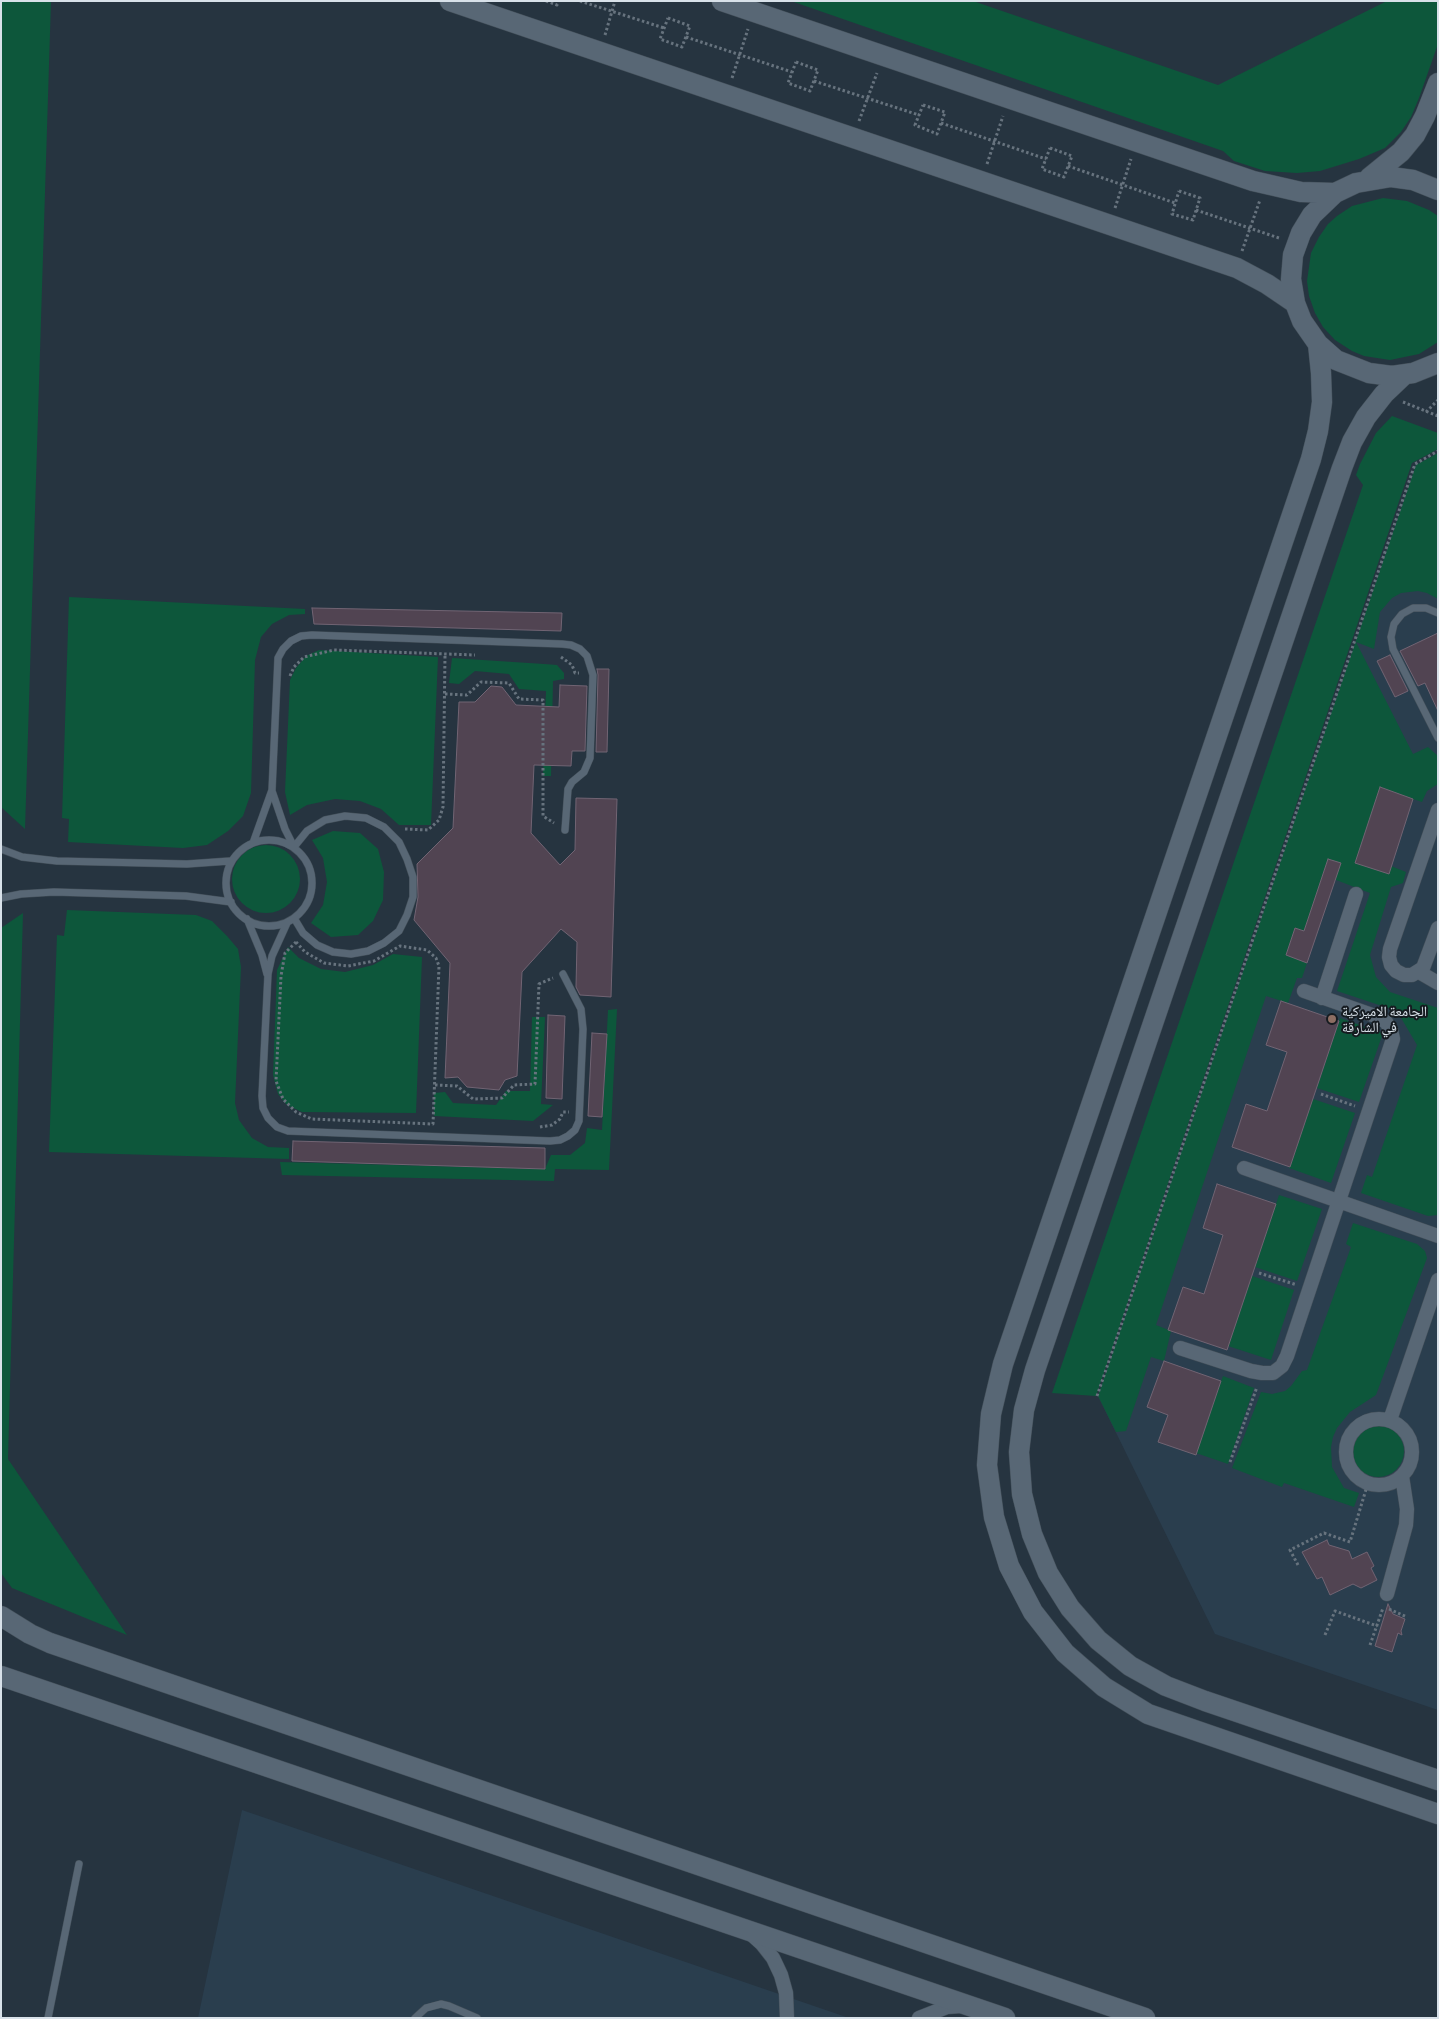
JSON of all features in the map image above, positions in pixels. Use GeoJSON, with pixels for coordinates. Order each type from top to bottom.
{"type":"FeatureCollection","features":[{"type":"Feature","properties":{"kind":"street"},"geometry":{"type":"LineString","coordinates":[[450,1],[1236,268],[1267,284],[1295,303]]}},
{"type":"Feature","properties":{"kind":"street"},"geometry":{"type":"LineString","coordinates":[[722,1],[1265,185],[1301,192],[1336,193]]}},
{"type":"Feature","properties":{"kind":"street"},"geometry":{"type":"LineString","coordinates":[[1368,179],[1391,162],[1415,135],[1438,83]]}},
{"type":"Feature","properties":{"kind":"street"},"geometry":{"type":"LineString","coordinates":[[1438,190],[1424,183],[1391,177],[1368,179],[1346,187],[1336,193],[1312,215],[1296,243],[1291,267],[1295,303],[1302,321],[1318,344],[1336,360],[1357,370],[1380,375],[1404,375],[1438,363]]}},
{"type":"Feature","properties":{"kind":"street"},"geometry":{"type":"LineString","coordinates":[[1318,344],[1322,374],[1322,402],[1318,431],[1311,459],[1003,1364],[991,1414],[987,1466],[994,1517],[1009,1566],[1033,1612],[1065,1653],[1104,1687],[1148,1714],[1438,1814]]}},
{"type":"Feature","properties":{"kind":"street"},"geometry":{"type":"LineString","coordinates":[[1404,375],[1384,394],[1366,417],[1352,442],[1335,487],[1035,1370],[1024,1410],[1019,1452],[1022,1494],[1032,1534],[1048,1573],[1070,1608],[1098,1640],[1130,1666],[1166,1686],[1198,1698],[1438,1780]]}},
{"type":"Feature","properties":{"kind":"street"},"geometry":{"type":"LineString","coordinates":[[1438,810],[1389,957],[1391,965],[1396,971],[1404,975],[1412,975],[1419,972],[1426,963],[1438,928]]}},
{"type":"Feature","properties":{"kind":"street"},"geometry":{"type":"LineString","coordinates":[[1322,998],[1356,894]]}},
{"type":"Feature","properties":{"kind":"street"},"geometry":{"type":"LineString","coordinates":[[1419,972],[1438,983]]}},
{"type":"Feature","properties":{"kind":"street"},"geometry":{"type":"LineString","coordinates":[[1180,1348],[1251,1371],[1273,1373],[1282,1366],[1309,1290],[1393,1040],[1391,1030],[1386,1022],[1378,1017],[1304,991]]}},
{"type":"Feature","properties":{"kind":"street"},"geometry":{"type":"LineString","coordinates":[[1244,1168],[1438,1236]]}},
{"type":"Feature","properties":{"kind":"street"},"geometry":{"type":"LineString","coordinates":[[1390,1420],[1438,1280]]}},
{"type":"Feature","properties":{"kind":"street"},"geometry":{"type":"LineString","coordinates":[[1378,1418],[1390,1420],[1398,1424],[1410,1439],[1412,1459],[1402,1476],[1386,1485],[1368,1483],[1358,1478],[1350,1469],[1346,1458],[1348,1441],[1357,1426],[1367,1420],[1378,1418]]}},
{"type":"Feature","properties":{"kind":"street"},"geometry":{"type":"LineString","coordinates":[[1385,1601],[1406,1524],[1407,1510],[1402,1476]]}},
{"type":"Feature","properties":{"kind":"street"},"geometry":{"type":"LineString","coordinates":[[1,1616],[30,1634],[50,1643],[1145,2018]]}},
{"type":"Feature","properties":{"kind":"street"},"geometry":{"type":"LineString","coordinates":[[1,1676],[1005,2018]]}},
{"type":"Feature","properties":{"kind":"street"},"geometry":{"type":"LineString","coordinates":[[748,1931],[773,1958],[781,1975],[786,1993],[787,2018]]}},
{"type":"Feature","properties":{"kind":"street"},"geometry":{"type":"LineString","coordinates":[[919,2018],[947,2007],[968,2005]]}},
{"type":"Feature","properties":{"kind":"lane"},"geometry":{"type":"LineString","coordinates":[[1438,613],[1426,608],[1413,608],[1402,614],[1394,624],[1391,636],[1393,649],[1438,738]]}},
{"type":"Feature","properties":{"kind":"lane"},"geometry":{"type":"LineString","coordinates":[[253,843],[272,790],[278,658],[291,641],[301,636],[312,635],[571,645],[580,649],[587,656],[593,675],[590,758],[584,772],[572,782],[568,789],[566,830]]}},
{"type":"Feature","properties":{"kind":"lane"},"geometry":{"type":"LineString","coordinates":[[272,790],[282,822],[294,847]]}},
{"type":"Feature","properties":{"kind":"lane"},"geometry":{"type":"LineString","coordinates":[[294,847],[307,831],[325,820],[345,816],[366,818],[384,827],[399,842],[413,877],[413,897],[399,931],[384,943],[368,951],[351,954],[333,952],[317,945],[304,933],[294,918]]}},
{"type":"Feature","properties":{"kind":"lane"},"geometry":{"type":"LineString","coordinates":[[247,920],[268,926],[287,922],[302,910],[308,900],[312,883],[309,865],[303,855],[294,847],[282,841],[270,839],[253,843],[241,850],[230,861],[226,879],[227,891],[231,902],[236,910],[247,920],[268,974]]}},
{"type":"Feature","properties":{"kind":"lane"},"geometry":{"type":"LineString","coordinates":[[1,849],[22,856],[57,861],[186,864],[230,861]]}},
{"type":"Feature","properties":{"kind":"lane"},"geometry":{"type":"LineString","coordinates":[[1,898],[21,894],[54,892],[186,896],[231,902]]}},
{"type":"Feature","properties":{"kind":"lane"},"geometry":{"type":"LineString","coordinates":[[287,922],[272,956],[268,974],[262,1096],[268,1118],[277,1127],[288,1132],[560,1140],[575,1130],[579,1121],[583,1019],[577,1000],[563,974]]}},
{"type":"Feature","properties":{"kind":"lane"},"geometry":{"type":"LineString","coordinates":[[48,2018],[79,1864]]}},
{"type":"Feature","properties":{"kind":"lane"},"geometry":{"type":"LineString","coordinates":[[415,2018],[426,2008],[441,2004],[477,2018]]}},
{"type":"Feature","properties":{"kind":"path"},"geometry":{"type":"LineString","coordinates":[[546,1],[557,5],[558,1]]}},
{"type":"Feature","properties":{"kind":"path"},"geometry":{"type":"LineString","coordinates":[[580,1],[664,28]]}},
{"type":"Feature","properties":{"kind":"path"},"geometry":{"type":"LineString","coordinates":[[599,52],[615,1]]}},
{"type":"Feature","properties":{"kind":"path"},"geometry":{"type":"LineString","coordinates":[[726,95],[754,12]]}},
{"type":"Feature","properties":{"kind":"path"},"geometry":{"type":"LineString","coordinates":[[668,18],[690,26],[686,37],[682,47],[660,39],[668,18]]}},
{"type":"Feature","properties":{"kind":"path"},"geometry":{"type":"LineString","coordinates":[[686,37],[792,72]]}},
{"type":"Feature","properties":{"kind":"path"},"geometry":{"type":"LineString","coordinates":[[853,138],[882,56]]}},
{"type":"Feature","properties":{"kind":"path"},"geometry":{"type":"LineString","coordinates":[[796,62],[818,70],[814,81],[810,91],[788,83],[796,62]]}},
{"type":"Feature","properties":{"kind":"path"},"geometry":{"type":"LineString","coordinates":[[814,81],[919,115]]}},
{"type":"Feature","properties":{"kind":"path"},"geometry":{"type":"LineString","coordinates":[[981,182],[1008,99]]}},
{"type":"Feature","properties":{"kind":"path"},"geometry":{"type":"LineString","coordinates":[[923,105],[945,112],[941,123],[937,134],[915,125],[923,105]]}},
{"type":"Feature","properties":{"kind":"path"},"geometry":{"type":"LineString","coordinates":[[941,123],[1046,159]]}},
{"type":"Feature","properties":{"kind":"path"},"geometry":{"type":"LineString","coordinates":[[1109,225],[1137,142]]}},
{"type":"Feature","properties":{"kind":"path"},"geometry":{"type":"LineString","coordinates":[[1050,148],[1072,156],[1068,166],[1064,177],[1042,169],[1050,148]]}},
{"type":"Feature","properties":{"kind":"path"},"geometry":{"type":"LineString","coordinates":[[1068,166],[1175,202]]}},
{"type":"Feature","properties":{"kind":"path"},"geometry":{"type":"LineString","coordinates":[[1236,268],[1265,185]]}},
{"type":"Feature","properties":{"kind":"path"},"geometry":{"type":"LineString","coordinates":[[1179,191],[1200,198],[1196,210],[1193,220],[1172,214],[1179,191]]}},
{"type":"Feature","properties":{"kind":"path"},"geometry":{"type":"LineString","coordinates":[[1196,210],[1296,243]]}},
{"type":"Feature","properties":{"kind":"path"},"geometry":{"type":"LineString","coordinates":[[1384,394],[1438,416]]}},
{"type":"Feature","properties":{"kind":"path"},"geometry":{"type":"LineString","coordinates":[[1426,412],[1438,400]]}},
{"type":"Feature","properties":{"kind":"path"},"geometry":{"type":"LineString","coordinates":[[1097,1396],[1415,464],[1438,451]]}},
{"type":"Feature","properties":{"kind":"path"},"geometry":{"type":"LineString","coordinates":[[289,679],[294,667],[304,657],[334,650],[485,655]]}},
{"type":"Feature","properties":{"kind":"path"},"geometry":{"type":"LineString","coordinates":[[400,829],[428,830],[439,820],[442,807],[445,654]]}},
{"type":"Feature","properties":{"kind":"path"},"geometry":{"type":"LineString","coordinates":[[555,656],[564,658],[572,665],[575,673],[593,675]]}},
{"type":"Feature","properties":{"kind":"path"},"geometry":{"type":"LineString","coordinates":[[444,694],[467,695],[481,682],[509,683],[519,699],[543,700],[543,816],[566,830]]}},
{"type":"Feature","properties":{"kind":"path"},"geometry":{"type":"LineString","coordinates":[[433,1124],[439,966],[436,958],[427,950],[400,946],[374,961],[348,966],[324,963],[305,952],[296,942],[285,953],[281,976],[276,1081],[283,1099],[296,1112],[312,1119],[433,1124],[442,1124]]}},
{"type":"Feature","properties":{"kind":"path"},"geometry":{"type":"LineString","coordinates":[[435,1085],[457,1086],[474,1099],[502,1098],[514,1084],[535,1084],[539,984],[563,974]]}},
{"type":"Feature","properties":{"kind":"path"},"geometry":{"type":"LineString","coordinates":[[1322,1094],[1370,1111]]}},
{"type":"Feature","properties":{"kind":"path"},"geometry":{"type":"LineString","coordinates":[[536,1127],[552,1126],[560,1120],[563,1112],[580,1112]]}},
{"type":"Feature","properties":{"kind":"path"},"geometry":{"type":"LineString","coordinates":[[1259,1273],[1309,1290]]}},
{"type":"Feature","properties":{"kind":"path"},"geometry":{"type":"LineString","coordinates":[[1230,1462],[1262,1373]]}},
{"type":"Feature","properties":{"kind":"path"},"geometry":{"type":"LineString","coordinates":[[1298,1565],[1290,1550],[1324,1533],[1350,1542],[1368,1483]]}},
{"type":"Feature","properties":{"kind":"path"},"geometry":{"type":"LineString","coordinates":[[1370,1645],[1385,1601],[1406,1617]]}},
{"type":"Feature","properties":{"kind":"path"},"geometry":{"type":"LineString","coordinates":[[1325,1635],[1335,1611],[1377,1626]]}},
{"type":"Feature","properties":{"kind":"shaded area","name":"الجامعة الاميركية في الشارقة"},"geometry":{"type":"Polygon","coordinates":[[[1438,453],[1438,1710],[1215,1634],[1098,1396],[1416,465],[1438,453]]]}},
{"type":"Feature","properties":{"kind":"shaded area"},"geometry":{"type":"Polygon","coordinates":[[[242,1810],[849,2018],[198,2018],[242,1810]]]}},
{"type":"Feature","properties":{"kind":"green space"},"geometry":{"type":"Polygon","coordinates":[[[1,1],[51,1],[25,829],[1,807],[1,1]]]}},
{"type":"Feature","properties":{"kind":"green space"},"geometry":{"type":"Polygon","coordinates":[[[791,1],[973,1],[1218,85],[1387,1],[1438,1],[1438,44],[1411,117],[1401,132],[1385,148],[1359,159],[1320,171],[1297,173],[1265,171],[1234,161],[1223,151],[791,1]]]}},
{"type":"Feature","properties":{"kind":"green space"},"geometry":{"type":"Polygon","coordinates":[[[1383,198],[1407,201],[1438,216],[1438,342],[1419,354],[1390,360],[1364,356],[1335,340],[1323,327],[1315,313],[1309,296],[1307,281],[1311,253],[1328,224],[1352,206],[1383,198]]]}},
{"type":"Feature","properties":{"kind":"green space"},"geometry":{"type":"Polygon","coordinates":[[[1392,416],[1438,433],[1438,449],[1412,463],[1096,1396],[1052,1393],[1363,485],[1356,475],[1376,433],[1392,416]]]}},
{"type":"Feature","properties":{"kind":"green space"},"geometry":{"type":"Polygon","coordinates":[[[1438,453],[1438,599],[1418,591],[1401,593],[1392,598],[1380,612],[1374,649],[1356,642],[1413,754],[1428,747],[1438,756],[1438,784],[1427,791],[1422,802],[1380,788],[1391,866],[1406,872],[1403,883],[1391,887],[1370,955],[1376,977],[1390,992],[1438,1008],[1438,1215],[1428,1216],[1361,1193],[1367,1175],[1372,1177],[1417,1045],[1397,1011],[1337,991],[1370,893],[1323,875],[1304,931],[1295,928],[1286,955],[1307,963],[1302,978],[1297,978],[1288,1003],[1266,996],[1156,1325],[1171,1331],[1164,1361],[1151,1357],[1126,1431],[1116,1432],[1098,1396],[1416,465],[1438,453]]]}},
{"type":"Feature","properties":{"kind":"green space"},"geometry":{"type":"Polygon","coordinates":[[[69,597],[305,609],[305,614],[289,615],[272,624],[261,637],[255,660],[251,793],[243,816],[228,831],[207,845],[183,848],[68,842],[69,819],[62,818],[69,597]]]}},
{"type":"Feature","properties":{"kind":"green space"},"geometry":{"type":"Polygon","coordinates":[[[319,650],[438,657],[431,825],[399,825],[381,809],[360,801],[335,799],[307,805],[290,815],[285,792],[290,680],[296,668],[306,656],[319,650]]]}},
{"type":"Feature","properties":{"kind":"green space"},"geometry":{"type":"Polygon","coordinates":[[[452,658],[557,665],[564,673],[564,679],[553,681],[551,776],[543,776],[546,691],[519,689],[509,674],[475,671],[459,684],[449,683],[452,658]]]}},
{"type":"Feature","properties":{"kind":"green space"},"geometry":{"type":"Polygon","coordinates":[[[333,831],[360,833],[378,849],[384,872],[383,900],[373,921],[358,935],[331,937],[311,923],[323,905],[327,882],[323,858],[312,840],[333,831]]]}},
{"type":"Feature","properties":{"kind":"green space"},"geometry":{"type":"Polygon","coordinates":[[[273,845],[285,851],[294,860],[300,872],[298,892],[290,903],[273,913],[259,913],[242,903],[234,892],[232,872],[242,855],[253,847],[273,845]]]}},
{"type":"Feature","properties":{"kind":"green space"},"geometry":{"type":"Polygon","coordinates":[[[67,910],[196,915],[212,921],[227,936],[238,949],[241,967],[235,1103],[239,1120],[252,1138],[268,1147],[289,1148],[289,1159],[49,1152],[57,935],[64,936],[67,910]]]}},
{"type":"Feature","properties":{"kind":"green space"},"geometry":{"type":"Polygon","coordinates":[[[23,913],[8,1459],[127,1635],[12,1588],[1,1573],[1,928],[23,913]]]}},
{"type":"Feature","properties":{"kind":"green space"},"geometry":{"type":"Polygon","coordinates":[[[288,947],[299,958],[321,969],[345,972],[373,965],[393,954],[422,957],[416,1113],[302,1112],[287,1105],[278,1094],[273,1075],[277,970],[288,947]]]}},
{"type":"Feature","properties":{"kind":"green space"},"geometry":{"type":"Polygon","coordinates":[[[617,1009],[609,1170],[555,1169],[554,1181],[282,1175],[280,1162],[545,1169],[551,1155],[570,1155],[585,1143],[587,1128],[602,1130],[608,1010],[617,1009]]]}},
{"type":"Feature","properties":{"kind":"green space"},"geometry":{"type":"Polygon","coordinates":[[[532,1017],[545,1017],[541,1104],[553,1105],[533,1121],[434,1116],[434,1093],[445,1092],[453,1103],[496,1105],[506,1091],[530,1091],[532,1017]]]}},
{"type":"Feature","properties":{"kind":"green space"},"geometry":{"type":"Polygon","coordinates":[[[1340,1018],[1383,1033],[1359,1102],[1317,1088],[1340,1018]]]}},
{"type":"Feature","properties":{"kind":"green space"},"geometry":{"type":"Polygon","coordinates":[[[1313,1099],[1355,1113],[1331,1183],[1289,1168],[1313,1099]]]}},
{"type":"Feature","properties":{"kind":"green space"},"geometry":{"type":"Polygon","coordinates":[[[1279,1195],[1322,1209],[1297,1281],[1255,1267],[1279,1195]]]}},
{"type":"Feature","properties":{"kind":"green space"},"geometry":{"type":"Polygon","coordinates":[[[1353,1223],[1417,1244],[1425,1251],[1427,1258],[1376,1395],[1350,1412],[1337,1428],[1333,1437],[1331,1447],[1332,1467],[1344,1488],[1359,1493],[1354,1507],[1284,1483],[1282,1487],[1232,1468],[1261,1392],[1272,1394],[1285,1391],[1302,1371],[1307,1370],[1351,1247],[1346,1244],[1353,1223]]]}},
{"type":"Feature","properties":{"kind":"green space"},"geometry":{"type":"Polygon","coordinates":[[[1252,1276],[1294,1290],[1271,1360],[1228,1346],[1252,1276]]]}},
{"type":"Feature","properties":{"kind":"green space"},"geometry":{"type":"Polygon","coordinates":[[[1223,1376],[1254,1388],[1228,1464],[1196,1453],[1223,1376]]]}},
{"type":"Feature","properties":{"kind":"green space"},"geometry":{"type":"Polygon","coordinates":[[[1378,1425],[1388,1427],[1396,1433],[1402,1441],[1404,1451],[1402,1461],[1396,1469],[1388,1475],[1378,1477],[1368,1475],[1360,1469],[1354,1461],[1352,1451],[1354,1441],[1360,1433],[1368,1427],[1378,1425]]]}},
{"type":"Feature","properties":{"kind":"building"},"geometry":{"type":"Polygon","coordinates":[[[312,608],[562,613],[561,631],[314,624],[312,608]]]}},
{"type":"Feature","properties":{"kind":"building"},"geometry":{"type":"Polygon","coordinates":[[[1438,633],[1438,711],[1425,683],[1418,686],[1400,651],[1438,633]]]}},
{"type":"Feature","properties":{"kind":"building"},"geometry":{"type":"Polygon","coordinates":[[[1390,655],[1408,691],[1395,697],[1377,661],[1390,655]]]}},
{"type":"Feature","properties":{"kind":"building"},"geometry":{"type":"Polygon","coordinates":[[[597,669],[609,669],[607,752],[596,752],[597,669]]]}},
{"type":"Feature","properties":{"kind":"building"},"geometry":{"type":"Polygon","coordinates":[[[560,685],[587,686],[585,751],[572,751],[571,766],[534,765],[531,833],[560,865],[575,850],[576,798],[617,799],[611,997],[580,995],[576,987],[577,942],[561,929],[522,972],[517,1076],[505,1080],[499,1090],[467,1087],[458,1077],[445,1078],[450,963],[414,920],[418,897],[417,864],[453,828],[459,702],[475,702],[491,686],[502,687],[516,705],[559,707],[560,685]]]}},
{"type":"Feature","properties":{"kind":"building"},"geometry":{"type":"Polygon","coordinates":[[[1380,787],[1413,799],[1389,874],[1355,863],[1380,787]]]}},
{"type":"Feature","properties":{"kind":"building"},"geometry":{"type":"Polygon","coordinates":[[[1328,859],[1341,863],[1307,963],[1286,955],[1295,928],[1304,931],[1328,859]]]}},
{"type":"Feature","properties":{"kind":"building"},"geometry":{"type":"Polygon","coordinates":[[[1281,1001],[1339,1021],[1290,1167],[1232,1147],[1246,1104],[1267,1111],[1287,1052],[1266,1045],[1281,1001]]]}},
{"type":"Feature","properties":{"kind":"building"},"geometry":{"type":"Polygon","coordinates":[[[548,1015],[565,1016],[562,1099],[546,1098],[548,1015]]]}},
{"type":"Feature","properties":{"kind":"building"},"geometry":{"type":"Polygon","coordinates":[[[592,1033],[607,1034],[602,1117],[588,1116],[592,1033]]]}},
{"type":"Feature","properties":{"kind":"building"},"geometry":{"type":"Polygon","coordinates":[[[293,1141],[545,1148],[545,1169],[292,1161],[293,1141]]]}},
{"type":"Feature","properties":{"kind":"building"},"geometry":{"type":"Polygon","coordinates":[[[1217,1184],[1276,1204],[1227,1350],[1168,1330],[1183,1287],[1204,1294],[1223,1235],[1203,1228],[1217,1184]]]}},
{"type":"Feature","properties":{"kind":"building"},"geometry":{"type":"Polygon","coordinates":[[[1164,1361],[1221,1381],[1196,1455],[1158,1442],[1168,1415],[1147,1407],[1164,1361]]]}},
{"type":"Feature","properties":{"kind":"building"},"geometry":{"type":"Polygon","coordinates":[[[1327,1540],[1329,1545],[1349,1551],[1352,1559],[1367,1552],[1374,1566],[1371,1568],[1377,1580],[1361,1588],[1353,1584],[1330,1595],[1322,1577],[1317,1579],[1302,1552],[1327,1540]]]}},
{"type":"Feature","properties":{"kind":"building"},"geometry":{"type":"Polygon","coordinates":[[[1388,1604],[1393,1614],[1405,1619],[1401,1631],[1402,1635],[1398,1633],[1392,1652],[1375,1646],[1388,1604]]]}},
{"type":"Feature","properties":{"kind":"place","name":"الجامعة الاميركية في الشارقة"},"geometry":{"type":"Point","coordinates":[1332,1019]}}]}
